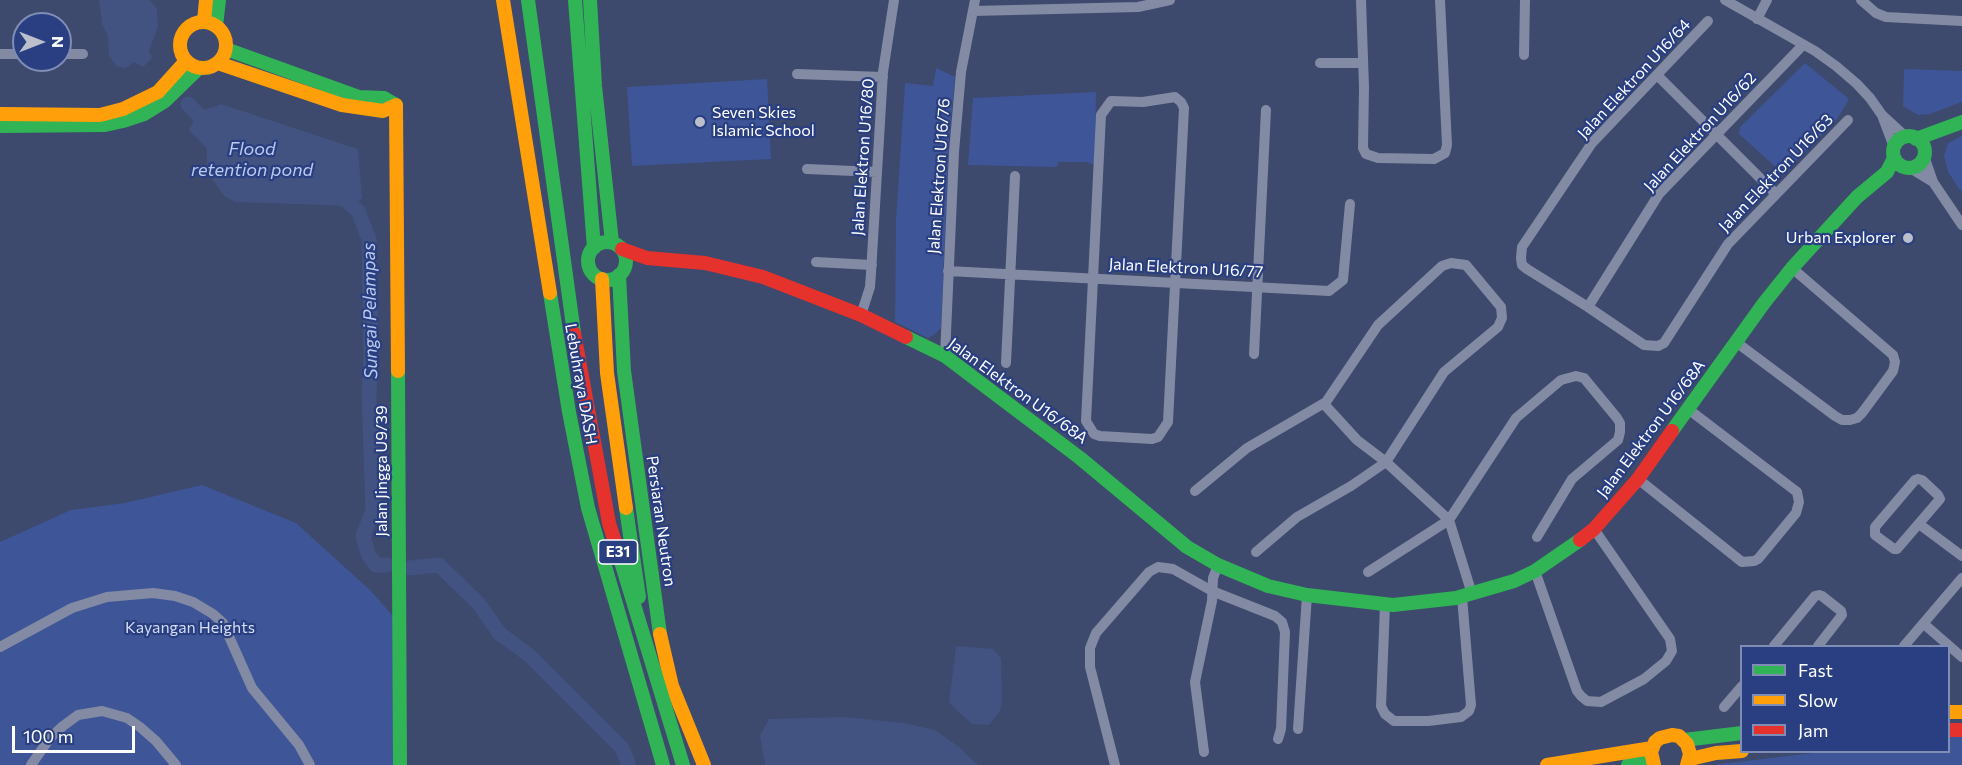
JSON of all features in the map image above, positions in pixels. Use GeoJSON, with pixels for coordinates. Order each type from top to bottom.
{"type":"FeatureCollection","features":[{"type":"Feature","properties":{"kind":"main road"},"geometry":{"type":"LineString","coordinates":[[206,0],[210,24]]}},
{"type":"Feature","properties":{"kind":"main road"},"geometry":{"type":"LineString","coordinates":[[210,24],[219,0]]}},
{"type":"Feature","properties":{"kind":"main road","name":"Lebuhraya DASH"},"geometry":{"type":"LineString","coordinates":[[503,0],[556,334],[588,508],[663,765]]}},
{"type":"Feature","properties":{"kind":"main road","name":"Lebuhraya DASH"},"geometry":{"type":"LineString","coordinates":[[528,0],[574,333],[609,523],[685,765]]}},
{"type":"Feature","properties":{"kind":"main road"},"geometry":{"type":"LineString","coordinates":[[575,0],[594,248]]}},
{"type":"Feature","properties":{"kind":"main road"},"geometry":{"type":"LineString","coordinates":[[590,0],[595,86],[617,246],[626,258],[622,272]]}},
{"type":"Feature","properties":{"kind":"main road"},"geometry":{"type":"LineString","coordinates":[[0,126],[105,125],[144,114],[165,101],[199,68],[218,63],[226,49],[223,34],[210,24],[197,22],[184,31],[180,46],[186,61],[199,68]]}},
{"type":"Feature","properties":{"kind":"main road"},"geometry":{"type":"LineString","coordinates":[[226,49],[359,97],[384,98],[396,105]]}},
{"type":"Feature","properties":{"kind":"main road"},"geometry":{"type":"LineString","coordinates":[[0,114],[100,115],[123,109],[158,92],[186,61]]}},
{"type":"Feature","properties":{"kind":"main road"},"geometry":{"type":"LineString","coordinates":[[218,63],[342,105],[383,111],[396,105]]}},
{"type":"Feature","properties":{"kind":"main road","name":"Jalan Jingga U9/39"},"geometry":{"type":"LineString","coordinates":[[396,105],[400,765]]}},
{"type":"Feature","properties":{"kind":"main road"},"geometry":{"type":"LineString","coordinates":[[1944,129],[1924,154],[1919,165],[1908,168],[1901,166],[1894,153],[1899,141],[1962,122]]}},
{"type":"Feature","properties":{"kind":"main road"},"geometry":{"type":"LineString","coordinates":[[1911,138],[1920,142],[1924,154]]}},
{"type":"Feature","properties":{"kind":"main road","name":"Jalan Elektron U16/68A"},"geometry":{"type":"LineString","coordinates":[[1887,172],[1894,153]]}},
{"type":"Feature","properties":{"kind":"main road","name":"Jalan Elektron U16/68A"},"geometry":{"type":"LineString","coordinates":[[647,258],[705,262],[763,277],[861,315],[945,356],[1080,458],[1187,547],[1218,565],[1268,586],[1307,595],[1385,604],[1467,595],[1514,581],[1535,571],[1575,545],[1594,529],[1638,479],[1792,268],[1857,197],[1887,172],[1908,168]]}},
{"type":"Feature","properties":{"kind":"main road"},"geometry":{"type":"LineString","coordinates":[[599,244],[617,246],[647,258],[614,278],[602,279],[589,266],[590,253],[599,244]]}},
{"type":"Feature","properties":{"kind":"main road","name":"Persiaran Neutron"},"geometry":{"type":"LineString","coordinates":[[622,272],[624,371],[659,629],[672,686],[704,765]]}},
{"type":"Feature","properties":{"kind":"main road","name":"Persiaran Neutron"},"geometry":{"type":"LineString","coordinates":[[602,279],[608,373],[643,630],[656,686],[673,740],[685,765]]}},
{"type":"Feature","properties":{"kind":"main road"},"geometry":{"type":"LineString","coordinates":[[1653,758],[1660,738],[1666,735],[1684,740],[1740,733]]}},
{"type":"Feature","properties":{"kind":"main road"},"geometry":{"type":"LineString","coordinates":[[1684,740],[1690,749],[1689,762],[1716,753],[1740,751]]}},
{"type":"Feature","properties":{"kind":"main road"},"geometry":{"type":"LineString","coordinates":[[1547,765],[1653,758]]}},
{"type":"Feature","properties":{"kind":"main road"},"geometry":{"type":"LineString","coordinates":[[1628,765],[1653,758]]}},
{"type":"Feature","properties":{"kind":"street","name":"Jalan Elektron U16/80"},"geometry":{"type":"LineString","coordinates":[[861,315],[870,287],[883,77],[894,0]]}},
{"type":"Feature","properties":{"kind":"street"},"geometry":{"type":"LineString","coordinates":[[974,5],[1108,4],[1138,7],[1170,0]]}},
{"type":"Feature","properties":{"kind":"street"},"geometry":{"type":"LineString","coordinates":[[1361,0],[1363,148],[1366,154],[1378,158],[1410,159],[1441,157],[1447,145],[1440,0]]}},
{"type":"Feature","properties":{"kind":"street"},"geometry":{"type":"LineString","coordinates":[[1524,55],[1526,0]]}},
{"type":"Feature","properties":{"kind":"street"},"geometry":{"type":"LineString","coordinates":[[1725,0],[1803,45],[1836,66],[1857,84],[1881,115],[1894,153]]}},
{"type":"Feature","properties":{"kind":"street"},"geometry":{"type":"LineString","coordinates":[[1757,19],[1767,0]]}},
{"type":"Feature","properties":{"kind":"street"},"geometry":{"type":"LineString","coordinates":[[1861,0],[1876,13],[1886,17],[1962,21]]}},
{"type":"Feature","properties":{"kind":"street","name":"Jalan Elektron U16/76"},"geometry":{"type":"LineString","coordinates":[[945,356],[954,152],[961,72],[974,5]]}},
{"type":"Feature","properties":{"kind":"street","name":"Jalan Elektron U16/64"},"geometry":{"type":"LineString","coordinates":[[1588,306],[1522,265],[1522,247],[1599,135],[1708,21]]}},
{"type":"Feature","properties":{"kind":"street","name":"Jalan Elektron U16/62"},"geometry":{"type":"LineString","coordinates":[[1588,306],[1659,194],[1803,45]]}},
{"type":"Feature","properties":{"kind":"street"},"geometry":{"type":"LineString","coordinates":[[72,54],[83,54]]}},
{"type":"Feature","properties":{"kind":"street"},"geometry":{"type":"LineString","coordinates":[[1320,63],[1362,63]]}},
{"type":"Feature","properties":{"kind":"street"},"geometry":{"type":"LineString","coordinates":[[797,74],[883,77]]}},
{"type":"Feature","properties":{"kind":"street"},"geometry":{"type":"LineString","coordinates":[[1657,75],[1775,193]]}},
{"type":"Feature","properties":{"kind":"street"},"geometry":{"type":"LineString","coordinates":[[1174,98],[1181,102],[1184,108],[1175,283],[1168,422],[1158,437],[1152,439],[1094,434],[1086,422],[1101,115],[1111,101],[1143,102],[1174,98]]}},
{"type":"Feature","properties":{"kind":"street"},"geometry":{"type":"LineString","coordinates":[[1254,354],[1266,110]]}},
{"type":"Feature","properties":{"kind":"street"},"geometry":{"type":"LineString","coordinates":[[1881,115],[1911,138]]}},
{"type":"Feature","properties":{"kind":"street","name":"Jalan Elektron U16/63"},"geometry":{"type":"LineString","coordinates":[[1588,306],[1644,345],[1658,346],[1667,338],[1728,244],[1848,120]]}},
{"type":"Feature","properties":{"kind":"street"},"geometry":{"type":"LineString","coordinates":[[1924,154],[1933,182],[1962,225]]}},
{"type":"Feature","properties":{"kind":"street"},"geometry":{"type":"LineString","coordinates":[[1908,168],[1933,182]]}},
{"type":"Feature","properties":{"kind":"street"},"geometry":{"type":"LineString","coordinates":[[807,169],[877,172]]}},
{"type":"Feature","properties":{"kind":"street"},"geometry":{"type":"LineString","coordinates":[[1006,363],[1015,176]]}},
{"type":"Feature","properties":{"kind":"street","name":"Jalan Elektron U16/77"},"geometry":{"type":"LineString","coordinates":[[948,271],[1329,291],[1343,280],[1350,204]]}},
{"type":"Feature","properties":{"kind":"street"},"geometry":{"type":"LineString","coordinates":[[816,262],[872,265]]}},
{"type":"Feature","properties":{"kind":"street"},"geometry":{"type":"LineString","coordinates":[[1195,491],[1247,448],[1324,404],[1378,325],[1442,266],[1451,263],[1466,265],[1501,306],[1501,323],[1444,372],[1386,462],[1351,486],[1296,517],[1256,552]]}},
{"type":"Feature","properties":{"kind":"street"},"geometry":{"type":"LineString","coordinates":[[1736,342],[1842,420],[1857,418],[1862,413],[1893,371],[1895,362],[1893,355],[1792,268]]}},
{"type":"Feature","properties":{"kind":"street"},"geometry":{"type":"LineString","coordinates":[[1368,572],[1449,520],[1516,418],[1561,380],[1576,376],[1584,378],[1620,423],[1618,440],[1572,479],[1536,537]]}},
{"type":"Feature","properties":{"kind":"street"},"geometry":{"type":"LineString","coordinates":[[1324,404],[1357,440],[1386,462],[1449,520],[1467,595],[1471,705],[1461,717],[1428,721],[1394,721],[1385,714],[1381,706],[1385,604]]}},
{"type":"Feature","properties":{"kind":"street"},"geometry":{"type":"LineString","coordinates":[[1638,479],[1742,562],[1758,559],[1796,513],[1799,502],[1797,492],[1688,409]]}},
{"type":"Feature","properties":{"kind":"street"},"geometry":{"type":"LineString","coordinates":[[1918,479],[1922,480],[1940,499],[1919,524],[1897,549],[1875,535],[1874,531],[1908,488],[1918,479]]}},
{"type":"Feature","properties":{"kind":"street"},"geometry":{"type":"LineString","coordinates":[[1919,524],[1962,556]]}},
{"type":"Feature","properties":{"kind":"street"},"geometry":{"type":"LineString","coordinates":[[1535,571],[1577,691],[1581,696],[1587,701],[1601,702],[1644,679],[1666,662],[1672,651],[1670,639],[1594,529]]}},
{"type":"Feature","properties":{"kind":"street"},"geometry":{"type":"LineString","coordinates":[[1204,752],[1195,682],[1212,601],[1213,578],[1218,565]]}},
{"type":"Feature","properties":{"kind":"street"},"geometry":{"type":"LineString","coordinates":[[1115,765],[1090,667],[1090,648],[1096,633],[1149,572],[1163,566],[1173,569],[1212,591],[1275,616],[1282,622],[1285,632],[1281,729],[1278,739]]}},
{"type":"Feature","properties":{"kind":"street"},"geometry":{"type":"LineString","coordinates":[[1905,645],[1962,578]]}},
{"type":"Feature","properties":{"kind":"street"},"geometry":{"type":"LineString","coordinates":[[0,646],[72,608],[108,597],[153,593],[176,596],[193,602],[223,623],[252,688],[299,745],[310,765]]}},
{"type":"Feature","properties":{"kind":"street"},"geometry":{"type":"LineString","coordinates":[[1298,729],[1307,595]]}},
{"type":"Feature","properties":{"kind":"street"},"geometry":{"type":"LineString","coordinates":[[1775,645],[1815,596],[1819,595],[1841,611],[1842,615],[1823,645]]}},
{"type":"Feature","properties":{"kind":"street"},"geometry":{"type":"LineString","coordinates":[[1924,624],[1948,645]]}},
{"type":"Feature","properties":{"kind":"street"},"geometry":{"type":"LineString","coordinates":[[1950,647],[1962,657]]}},
{"type":"Feature","properties":{"kind":"street"},"geometry":{"type":"LineString","coordinates":[[1724,707],[1740,688]]}},
{"type":"Feature","properties":{"kind":"street"},"geometry":{"type":"LineString","coordinates":[[36,763],[50,738],[78,715],[102,711],[127,718],[140,727],[156,741],[176,765]]}},
{"type":"Feature","properties":{"kind":"green space"},"geometry":{"type":"Polygon","coordinates":[[[1805,63],[1849,99],[1838,118],[1788,169],[1780,171],[1739,134],[1740,127],[1805,63]]]}},
{"type":"Feature","properties":{"kind":"green space"},"geometry":{"type":"Polygon","coordinates":[[[936,68],[955,77],[949,140],[941,328],[928,338],[895,322],[896,221],[905,83],[933,86],[936,68]]]}},
{"type":"Feature","properties":{"kind":"green space"},"geometry":{"type":"Polygon","coordinates":[[[1904,69],[1962,71],[1962,102],[1930,114],[1918,115],[1903,106],[1904,69]]]}},
{"type":"Feature","properties":{"kind":"green space"},"geometry":{"type":"Polygon","coordinates":[[[767,79],[771,159],[632,166],[627,87],[767,79]]]}},
{"type":"Feature","properties":{"kind":"green space"},"geometry":{"type":"Polygon","coordinates":[[[1096,92],[1095,165],[1086,162],[1058,162],[1057,167],[968,165],[973,98],[1096,92]]]}},
{"type":"Feature","properties":{"kind":"green space"},"geometry":{"type":"Polygon","coordinates":[[[1962,136],[1962,193],[1948,172],[1944,156],[1948,143],[1962,136]]]}},
{"type":"Feature","properties":{"kind":"green space","name":"Kayangan Heights"},"geometry":{"type":"Polygon","coordinates":[[[202,485],[296,523],[370,590],[400,624],[393,765],[0,765],[0,542],[71,510],[125,503],[202,485]]]}},
{"type":"Feature","properties":{"kind":"green space"},"geometry":{"type":"Polygon","coordinates":[[[1962,736],[1962,765],[1712,765],[1813,753],[1950,753],[1950,737],[1962,736]]]}},
{"type":"Feature","properties":{"kind":"water"},"geometry":{"type":"Polygon","coordinates":[[[99,0],[150,0],[157,9],[158,27],[149,51],[152,58],[143,67],[134,62],[125,68],[117,67],[109,56],[108,36],[102,24],[99,0]]]}},
{"type":"Feature","properties":{"kind":"water","name":"Flood retention pond"},"geometry":{"type":"Polygon","coordinates":[[[221,104],[358,149],[362,198],[355,206],[235,202],[224,196],[207,169],[207,149],[189,130],[204,110],[221,104]]]}},
{"type":"Feature","properties":{"kind":"water"},"geometry":{"type":"Polygon","coordinates":[[[956,646],[993,649],[1001,658],[1002,700],[1000,711],[989,725],[972,724],[949,703],[956,646]]]}},
{"type":"Feature","properties":{"kind":"water"},"geometry":{"type":"Polygon","coordinates":[[[846,717],[904,723],[935,730],[959,747],[978,765],[765,765],[760,735],[769,719],[846,717]]]}},
{"type":"Feature","properties":{"kind":"waterway","name":"Sungai Pelampas"},"geometry":{"type":"LineString","coordinates":[[188,104],[213,130]]}},
{"type":"Feature","properties":{"kind":"waterway","name":"Sungai Pelampas"},"geometry":{"type":"LineString","coordinates":[[335,195],[358,211],[369,239],[371,356],[369,395],[373,510],[363,536],[368,554],[376,565],[387,565]]}},
{"type":"Feature","properties":{"kind":"waterway","name":"Sungai Pelampas"},"geometry":{"type":"LineString","coordinates":[[409,568],[439,565],[479,604],[500,634],[529,655],[622,748],[629,765]]}},
{"type":"Feature","properties":{"kind":"traffic: fast"},"geometry":{"type":"LineString","coordinates":[[216,26],[219,0]]}},
{"type":"Feature","properties":{"kind":"traffic: fast"},"geometry":{"type":"LineString","coordinates":[[528,0],[574,333]]}},
{"type":"Feature","properties":{"kind":"traffic: fast"},"geometry":{"type":"LineString","coordinates":[[575,0],[594,248]]}},
{"type":"Feature","properties":{"kind":"traffic: fast"},"geometry":{"type":"LineString","coordinates":[[590,0],[595,86],[612,242]]}},
{"type":"Feature","properties":{"kind":"traffic: fast"},"geometry":{"type":"LineString","coordinates":[[226,49],[359,97],[384,98],[396,105]]}},
{"type":"Feature","properties":{"kind":"traffic: fast"},"geometry":{"type":"LineString","coordinates":[[0,126],[105,125],[123,121],[144,114],[165,101],[199,68]]}},
{"type":"Feature","properties":{"kind":"traffic: fast"},"geometry":{"type":"LineString","coordinates":[[1916,139],[1962,122]]}},
{"type":"Feature","properties":{"kind":"traffic: fast"},"geometry":{"type":"LineString","coordinates":[[1909,136],[1920,141],[1925,152],[1920,163],[1909,168],[1898,163],[1893,152],[1898,141],[1909,136]]}},
{"type":"Feature","properties":{"kind":"traffic: fast"},"geometry":{"type":"LineString","coordinates":[[1672,431],[1792,268],[1857,197],[1887,172],[1894,158]]}},
{"type":"Feature","properties":{"kind":"traffic: fast"},"geometry":{"type":"LineString","coordinates":[[607,242],[620,248],[626,261],[620,274],[607,280],[594,274],[588,261],[594,248],[607,242]]}},
{"type":"Feature","properties":{"kind":"traffic: fast"},"geometry":{"type":"LineString","coordinates":[[619,275],[624,371],[660,634]]}},
{"type":"Feature","properties":{"kind":"traffic: fast"},"geometry":{"type":"LineString","coordinates":[[550,293],[569,412],[588,508],[663,765]]}},
{"type":"Feature","properties":{"kind":"traffic: fast"},"geometry":{"type":"LineString","coordinates":[[906,337],[945,356],[1080,458],[1187,547],[1218,565],[1268,586],[1307,595],[1393,605],[1456,598],[1514,581],[1535,571],[1580,540]]}},
{"type":"Feature","properties":{"kind":"traffic: fast"},"geometry":{"type":"LineString","coordinates":[[398,371],[400,765]]}},
{"type":"Feature","properties":{"kind":"traffic: fast"},"geometry":{"type":"LineString","coordinates":[[626,508],[639,597]]}},
{"type":"Feature","properties":{"kind":"traffic: fast"},"geometry":{"type":"LineString","coordinates":[[618,552],[683,765]]}},
{"type":"Feature","properties":{"kind":"traffic: fast"},"geometry":{"type":"LineString","coordinates":[[1684,740],[1740,733]]}},
{"type":"Feature","properties":{"kind":"traffic: fast"},"geometry":{"type":"LineString","coordinates":[[1628,765],[1652,762]]}},
{"type":"Feature","properties":{"kind":"traffic: slow"},"geometry":{"type":"LineString","coordinates":[[204,21],[206,0]]}},
{"type":"Feature","properties":{"kind":"traffic: slow"},"geometry":{"type":"LineString","coordinates":[[503,0],[550,293]]}},
{"type":"Feature","properties":{"kind":"traffic: slow"},"geometry":{"type":"LineString","coordinates":[[203,22],[219,29],[226,45],[219,61],[203,68],[187,61],[180,45],[187,29],[203,22]]}},
{"type":"Feature","properties":{"kind":"traffic: slow"},"geometry":{"type":"LineString","coordinates":[[0,114],[100,115],[123,109],[158,92],[186,61]]}},
{"type":"Feature","properties":{"kind":"traffic: slow"},"geometry":{"type":"LineString","coordinates":[[218,63],[342,105],[383,111],[396,105]]}},
{"type":"Feature","properties":{"kind":"traffic: slow"},"geometry":{"type":"LineString","coordinates":[[396,105],[398,371]]}},
{"type":"Feature","properties":{"kind":"traffic: slow"},"geometry":{"type":"LineString","coordinates":[[602,279],[607,373],[626,508]]}},
{"type":"Feature","properties":{"kind":"traffic: slow"},"geometry":{"type":"LineString","coordinates":[[660,634],[672,686],[704,765]]}},
{"type":"Feature","properties":{"kind":"traffic: slow"},"geometry":{"type":"LineString","coordinates":[[1950,712],[1962,712]]}},
{"type":"Feature","properties":{"kind":"traffic: slow"},"geometry":{"type":"LineString","coordinates":[[1654,765],[1651,752],[1655,742],[1672,735],[1679,736],[1687,744],[1690,754],[1687,765]]}},
{"type":"Feature","properties":{"kind":"traffic: slow"},"geometry":{"type":"LineString","coordinates":[[1547,765],[1652,748]]}},
{"type":"Feature","properties":{"kind":"traffic: slow"},"geometry":{"type":"LineString","coordinates":[[1690,759],[1716,753],[1740,751]]}},
{"type":"Feature","properties":{"kind":"traffic: jam"},"geometry":{"type":"LineString","coordinates":[[622,249],[647,258],[705,263],[763,277],[861,315],[906,337]]}},
{"type":"Feature","properties":{"kind":"traffic: jam"},"geometry":{"type":"LineString","coordinates":[[574,333],[609,523],[618,552]]}},
{"type":"Feature","properties":{"kind":"traffic: jam"},"geometry":{"type":"LineString","coordinates":[[1580,540],[1594,529],[1638,479],[1672,431]]}},
{"type":"Feature","properties":{"kind":"traffic: jam"},"geometry":{"type":"LineString","coordinates":[[1950,730],[1962,730]]}},
{"type":"Feature","properties":{"kind":"place","name":"Seven Skies Islamic School"},"geometry":{"type":"Point","coordinates":[700,122]}},
{"type":"Feature","properties":{"kind":"place","name":"Urban Explorer"},"geometry":{"type":"Point","coordinates":[1908,238]}}]}
